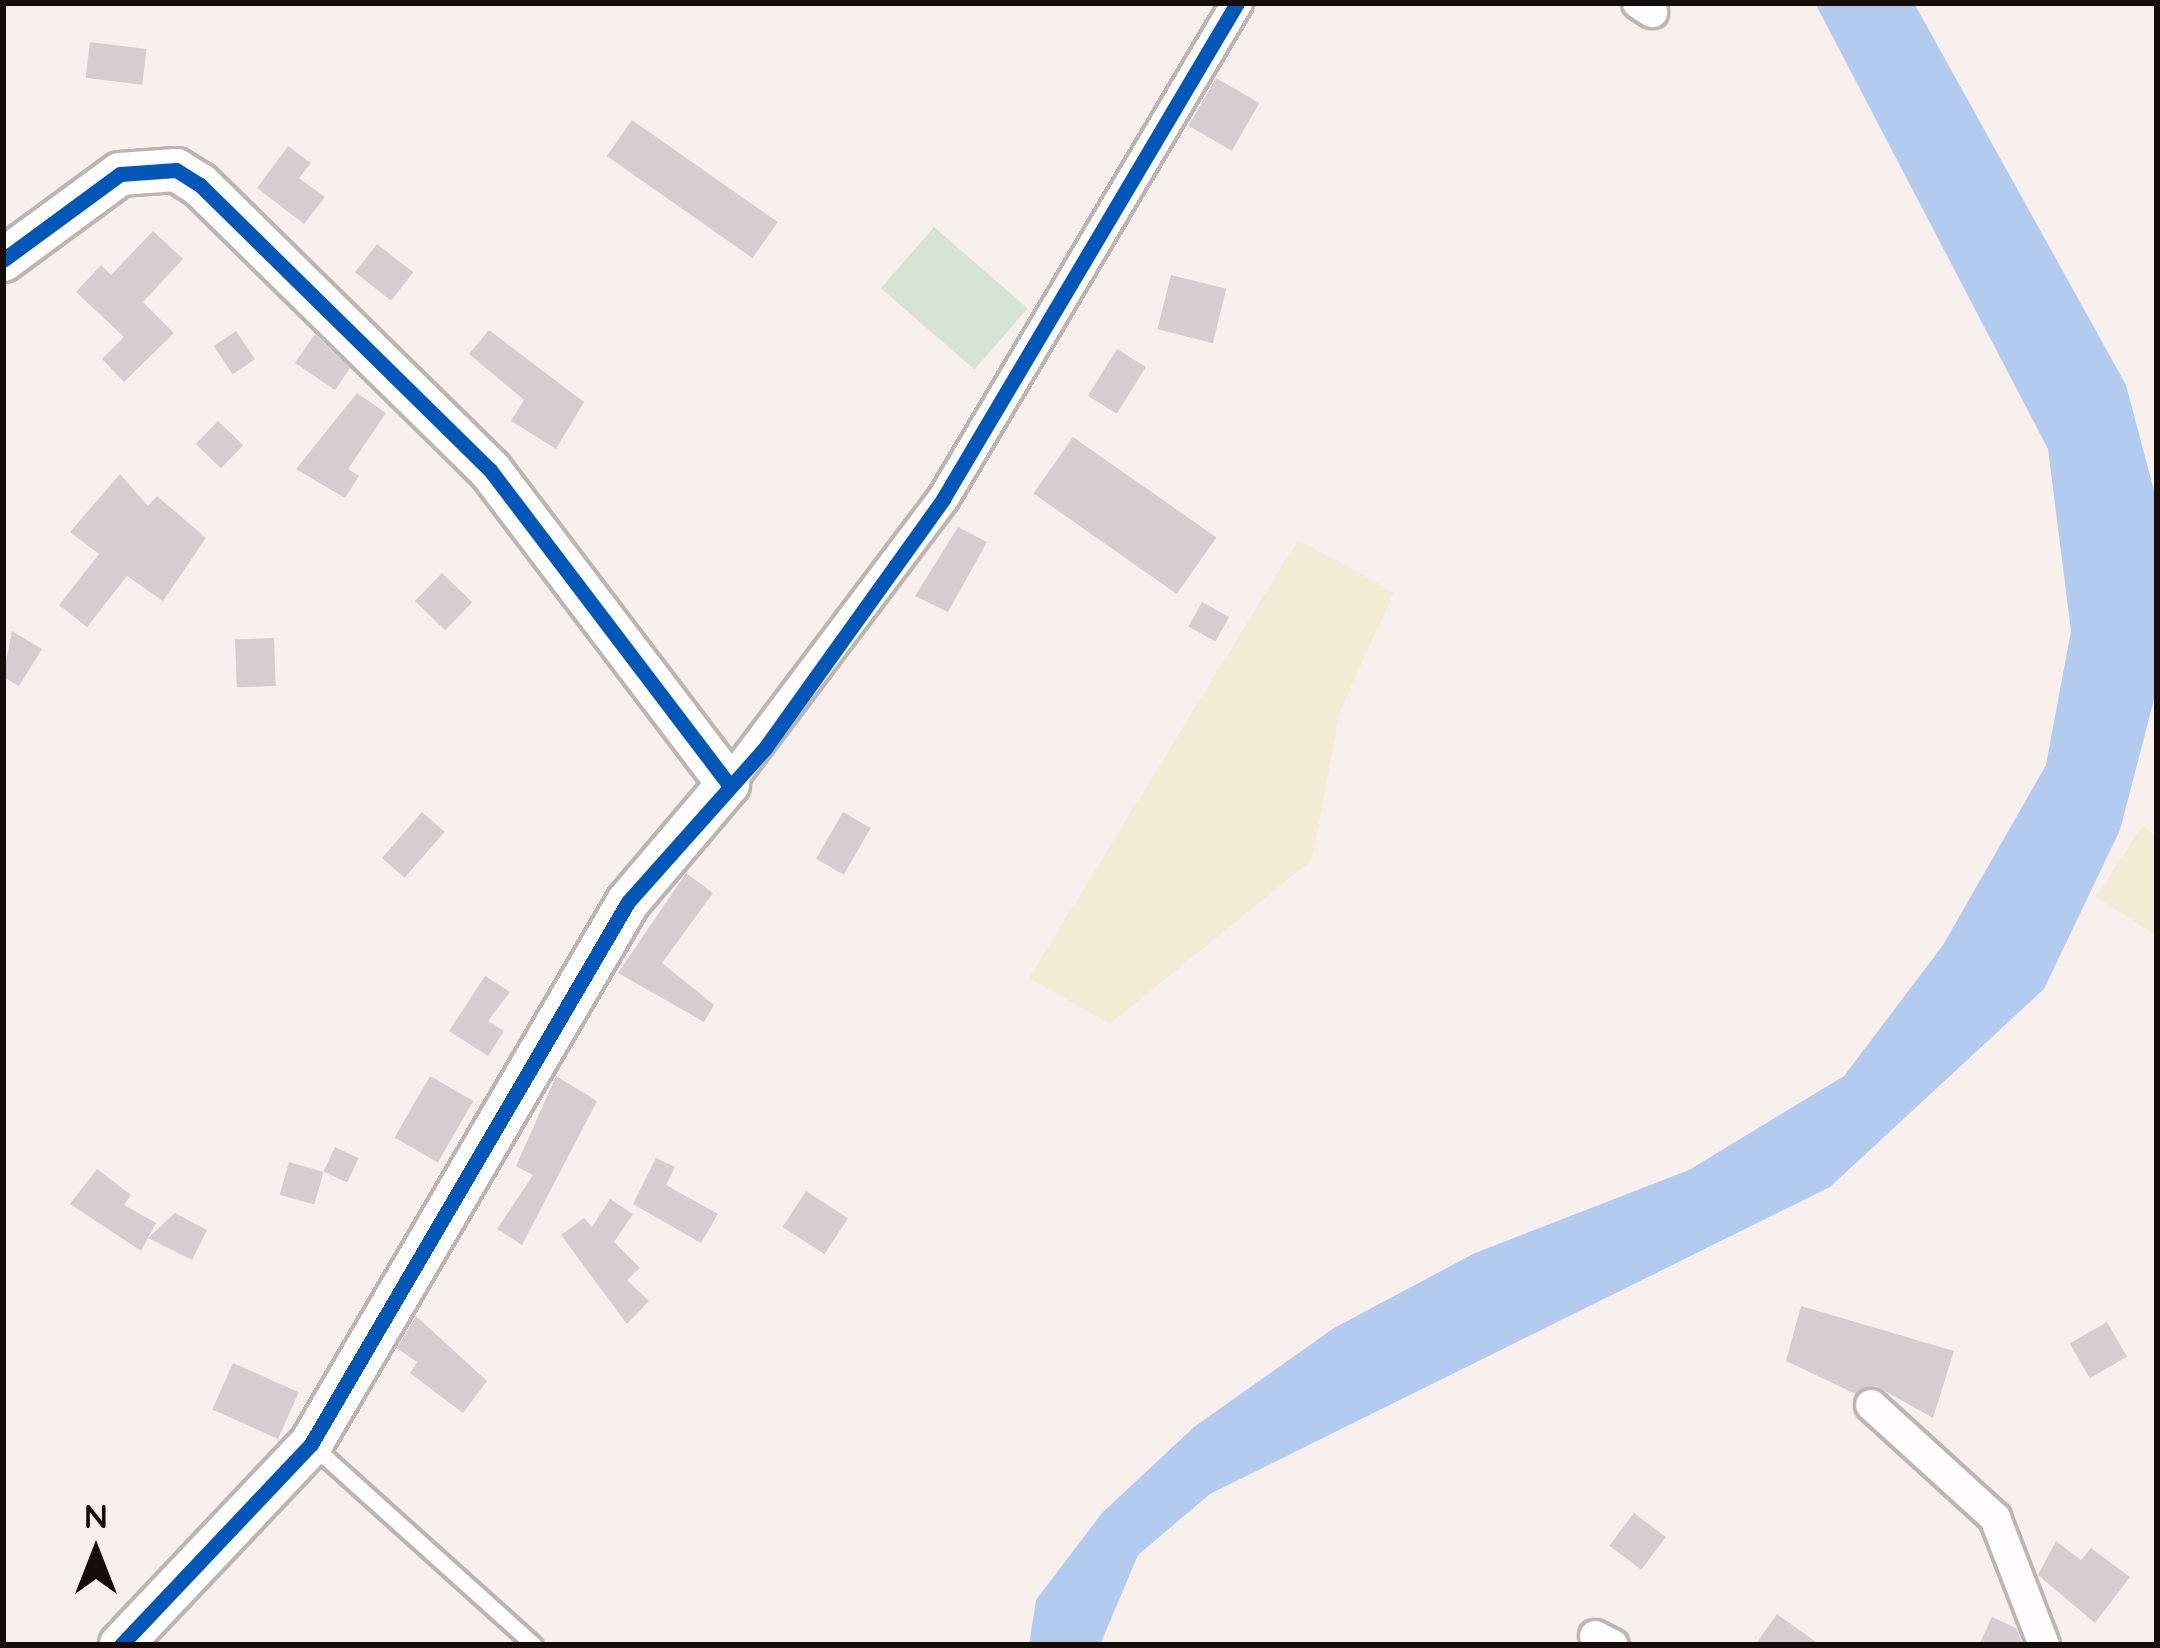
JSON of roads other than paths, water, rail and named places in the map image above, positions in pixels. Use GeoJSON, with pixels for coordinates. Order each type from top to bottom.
{"type":"FeatureCollection","features":[{"type":"Feature","properties":{"kind":"street"},"geometry":{"type":"LineString","coordinates":[[121,1645],[310,1444],[628,902],[728,784],[943,499],[1238,3]]}},
{"type":"Feature","properties":{"kind":"street"},"geometry":{"type":"LineString","coordinates":[[3,260],[120,174],[176,170],[200,185],[490,470],[728,784]]}},
{"type":"Feature","properties":{"kind":"street"},"geometry":{"type":"LineString","coordinates":[[1871,1405],[1995,1518],[2044,1645]]}},
{"type":"Feature","properties":{"kind":"lane"},"geometry":{"type":"LineString","coordinates":[[310,1444],[534,1645]]}},
{"type":"Feature","properties":{"kind":"water"},"geometry":{"type":"Polygon","coordinates":[[[1815,3],[1914,3],[2126,385],[2156,498],[2157,688],[2120,830],[2044,989],[1830,1187],[1210,1494],[1138,1555],[1100,1645],[1029,1645],[1036,1600],[1102,1513],[1194,1427],[1334,1328],[1475,1253],[1689,1170],[1844,1076],[1943,945],[2046,765],[2071,631],[2048,449],[1815,3]]]}}]}
